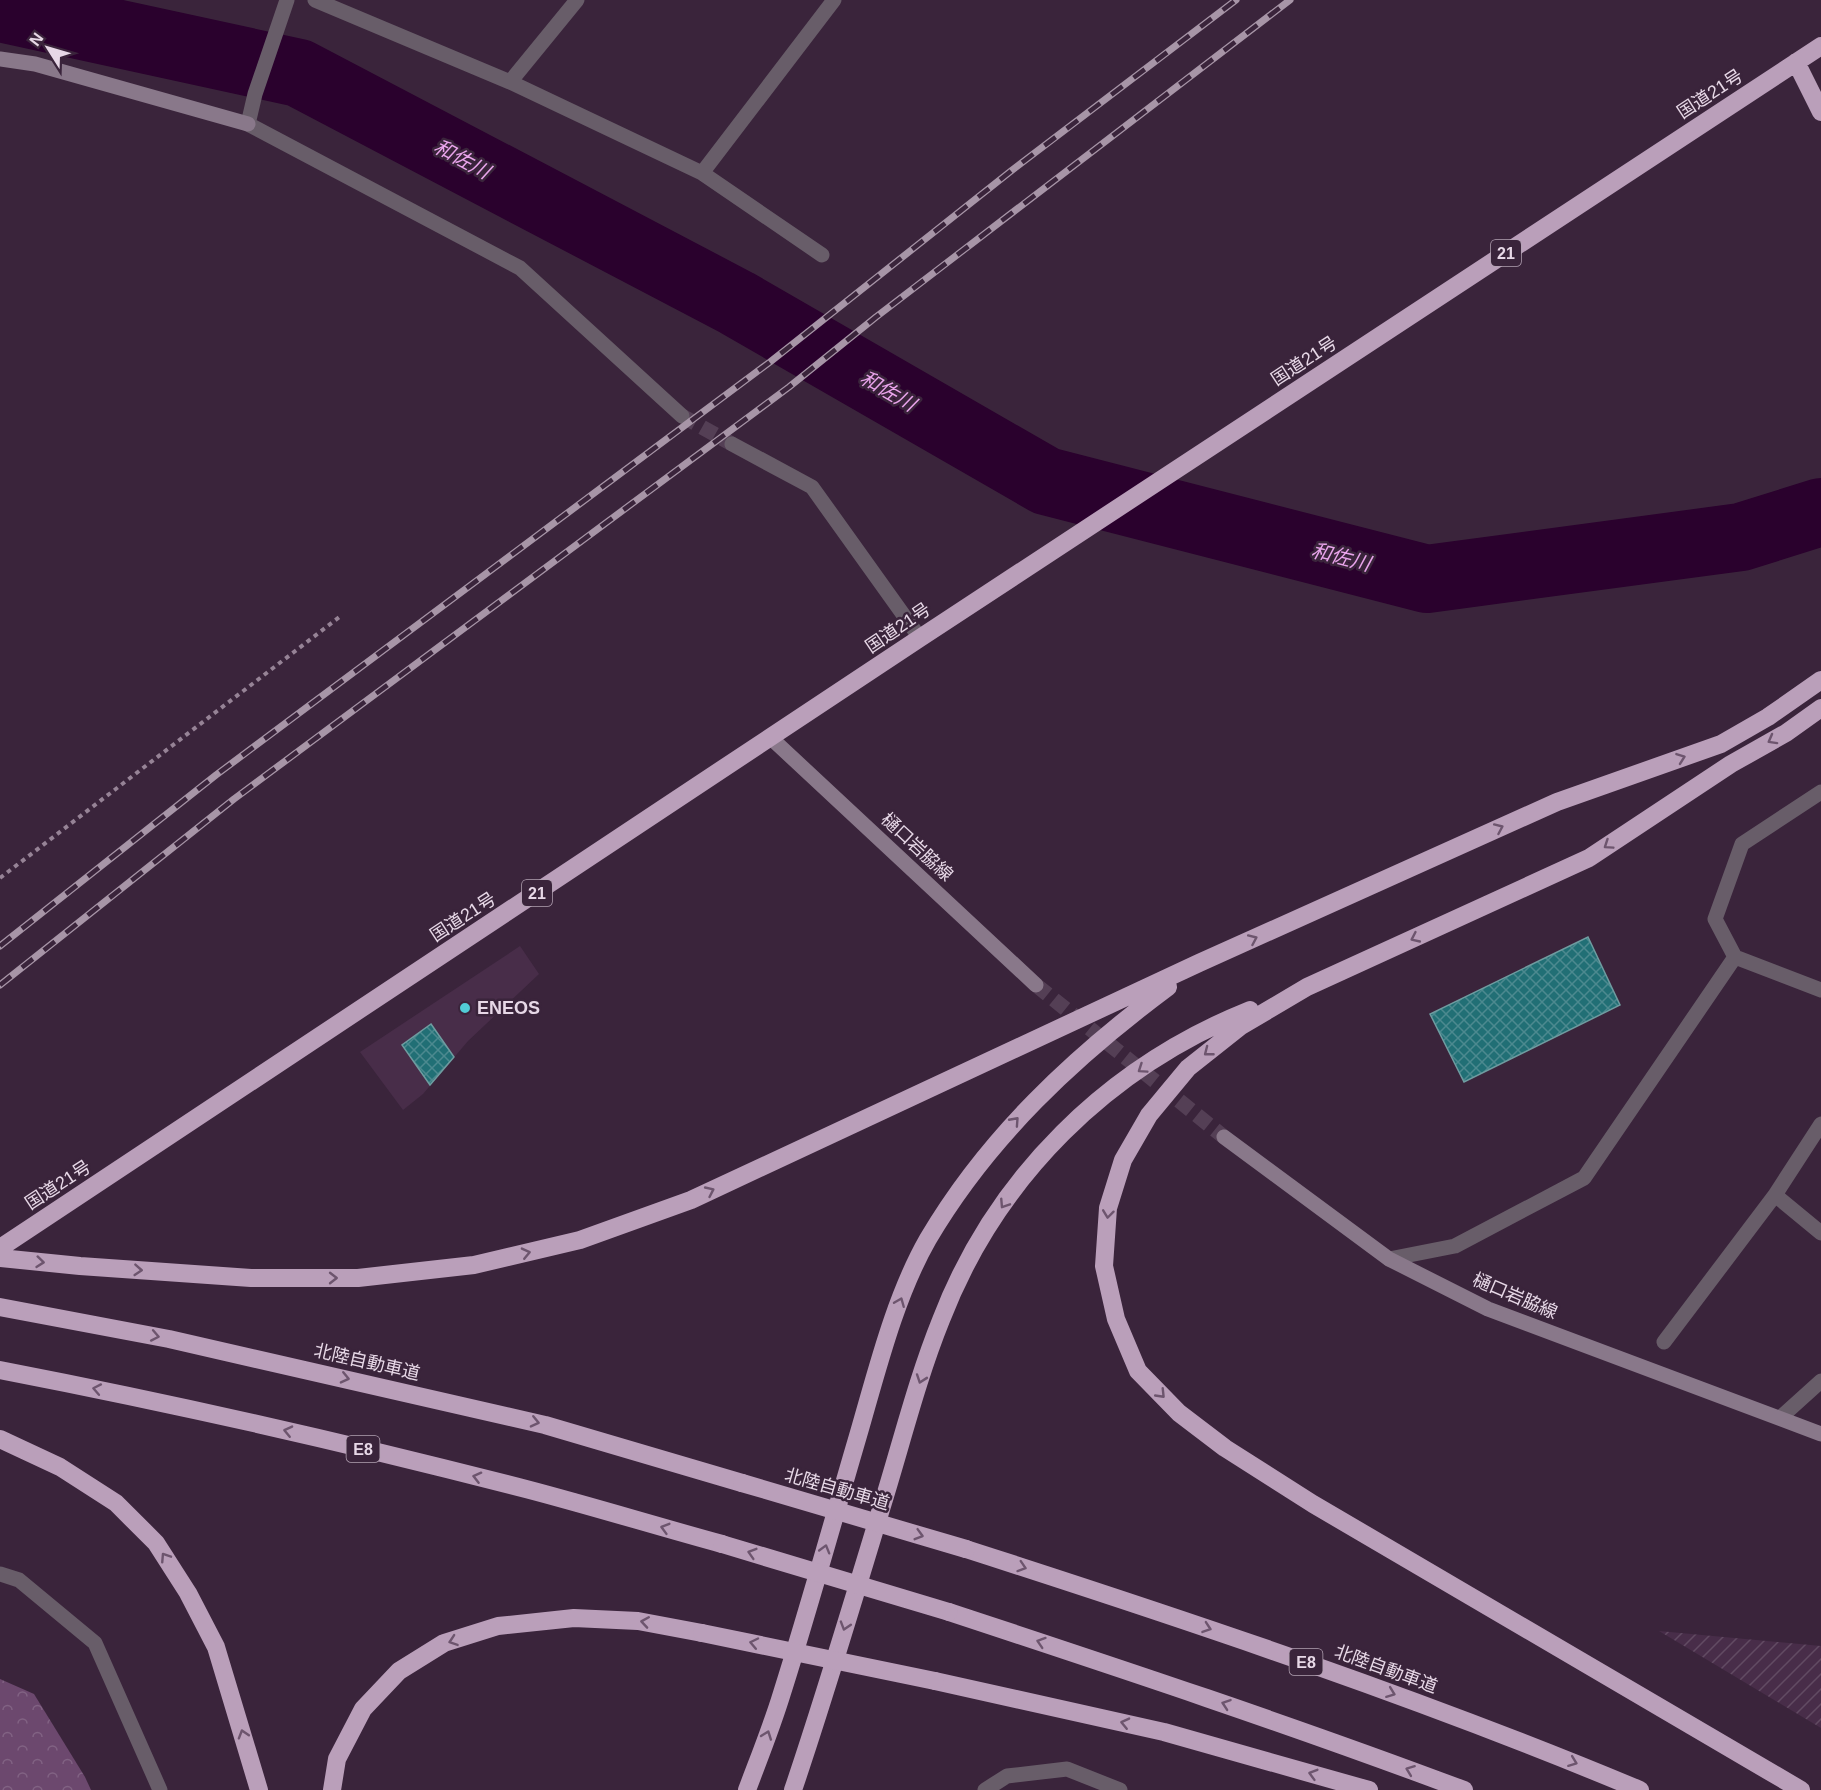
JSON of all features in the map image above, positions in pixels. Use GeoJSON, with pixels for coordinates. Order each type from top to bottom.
{"type":"FeatureCollection","features":[{"type":"Feature","properties":{"kind":"highway","name":"国道21号"},"geometry":{"type":"LineString","coordinates":[[0,1248],[920,638],[1821,46]]}},
{"type":"Feature","properties":{"kind":"highway"},"geometry":{"type":"LineString","coordinates":[[1796,63],[1821,94]]}},
{"type":"Feature","properties":{"kind":"highway"},"geometry":{"type":"LineString","coordinates":[[1796,63],[1821,112]]}},
{"type":"Feature","properties":{"kind":"highway"},"geometry":{"type":"LineString","coordinates":[[0,1257],[80,1266],[251,1278],[358,1278],[474,1265],[580,1240],[691,1200],[1199,963],[1557,802],[1721,744],[1768,717],[1821,680]]}},
{"type":"Feature","properties":{"kind":"highway"},"geometry":{"type":"LineString","coordinates":[[793,1790],[941,1319],[975,1249],[1013,1189],[1055,1140],[1111,1090],[1171,1048],[1239,1015],[1307,987],[1589,858],[1731,764],[1786,733],[1821,708]]}},
{"type":"Feature","properties":{"kind":"highway"},"geometry":{"type":"LineString","coordinates":[[747,1790],[781,1695],[897,1306],[927,1241],[967,1180],[1015,1119],[1070,1066],[1117,1026],[1199,963]]}},
{"type":"Feature","properties":{"kind":"highway"},"geometry":{"type":"LineString","coordinates":[[1307,987],[1241,1026],[1188,1068],[1149,1115],[1123,1160],[1108,1208],[1104,1266],[1116,1320],[1138,1371],[1179,1413],[1235,1455],[1313,1504],[1801,1790]]}},
{"type":"Feature","properties":{"kind":"highway","name":"北陸自動車道"},"geometry":{"type":"LineString","coordinates":[[0,1307],[203,1347],[545,1425],[742,1483],[966,1549],[1160,1611],[1376,1687],[1640,1790]]}},
{"type":"Feature","properties":{"kind":"highway","name":"E8"},"geometry":{"type":"LineString","coordinates":[[0,1370],[134,1396],[331,1440],[527,1490],[722,1544],[950,1612],[1201,1696],[1464,1790]]}},
{"type":"Feature","properties":{"kind":"highway"},"geometry":{"type":"LineString","coordinates":[[0,1439],[60,1467],[116,1503],[156,1543],[188,1593],[216,1647],[259,1790]]}},
{"type":"Feature","properties":{"kind":"highway"},"geometry":{"type":"LineString","coordinates":[[332,1790],[337,1759],[363,1710],[399,1671],[444,1643],[498,1626],[574,1618],[638,1621],[935,1681],[1164,1732],[1370,1790]]}},
{"type":"Feature","properties":{"kind":"main road"},"geometry":{"type":"LineString","coordinates":[[0,59],[35,63],[248,124]]}},
{"type":"Feature","properties":{"kind":"main road","name":"樋口岩脇線"},"geometry":{"type":"LineString","coordinates":[[771,738],[1036,985]]}},
{"type":"Feature","properties":{"kind":"main road","name":"樋口岩脇線"},"geometry":{"type":"LineString","coordinates":[[1224,1137],[1389,1259],[1488,1309],[1821,1434]]}},
{"type":"Feature","properties":{"kind":"street"},"geometry":{"type":"LineString","coordinates":[[287,0],[255,94],[248,124],[520,268],[682,416]]}},
{"type":"Feature","properties":{"kind":"street"},"geometry":{"type":"LineString","coordinates":[[315,0],[510,82],[702,173],[822,255]]}},
{"type":"Feature","properties":{"kind":"street"},"geometry":{"type":"LineString","coordinates":[[510,82],[577,0]]}},
{"type":"Feature","properties":{"kind":"street"},"geometry":{"type":"LineString","coordinates":[[702,173],[834,0]]}},
{"type":"Feature","properties":{"kind":"street"},"geometry":{"type":"LineString","coordinates":[[732,444],[812,487],[920,638]]}},
{"type":"Feature","properties":{"kind":"street"},"geometry":{"type":"LineString","coordinates":[[1821,792],[1742,844],[1714,919],[1735,957],[1821,990]]}},
{"type":"Feature","properties":{"kind":"street"},"geometry":{"type":"LineString","coordinates":[[1389,1259],[1455,1246],[1584,1178],[1735,957]]}},
{"type":"Feature","properties":{"kind":"street"},"geometry":{"type":"LineString","coordinates":[[1664,1342],[1775,1195],[1821,1124]]}},
{"type":"Feature","properties":{"kind":"street"},"geometry":{"type":"LineString","coordinates":[[1775,1195],[1821,1233]]}},
{"type":"Feature","properties":{"kind":"street"},"geometry":{"type":"LineString","coordinates":[[1780,1418],[1821,1382]]}},
{"type":"Feature","properties":{"kind":"street"},"geometry":{"type":"LineString","coordinates":[[0,1574],[19,1580],[95,1643],[160,1790]]}},
{"type":"Feature","properties":{"kind":"street"},"geometry":{"type":"LineString","coordinates":[[985,1790],[1007,1776],[1067,1769],[1120,1790]]}},
{"type":"Feature","properties":{"kind":"path"},"geometry":{"type":"LineString","coordinates":[[0,878],[342,615]]}},
{"type":"Feature","properties":{"kind":"shaded area","name":"ENEOS"},"geometry":{"type":"Polygon","coordinates":[[[520,946],[539,974],[468,1041],[423,1094],[403,1110],[360,1052],[520,946]]]}},
{"type":"Feature","properties":{"kind":"shaded area"},"geometry":{"type":"Polygon","coordinates":[[[1659,1631],[1821,1646],[1821,1728],[1659,1631]]]}},
{"type":"Feature","properties":{"kind":"green space"},"geometry":{"type":"Polygon","coordinates":[[[0,1679],[34,1694],[91,1790],[0,1790],[0,1679]]]}},
{"type":"Feature","properties":{"kind":"building"},"geometry":{"type":"Polygon","coordinates":[[[1588,937],[1620,1005],[1464,1082],[1430,1014],[1588,937]]]}},
{"type":"Feature","properties":{"kind":"building"},"geometry":{"type":"Polygon","coordinates":[[[431,1024],[454,1057],[430,1085],[402,1045],[431,1024]]]}},
{"type":"Feature","properties":{"kind":"waterway","name":"和佐川"},"geometry":{"type":"LineString","coordinates":[[0,8],[299,73],[737,303],[1046,481],[1427,579],[1741,537],[1821,512]]}},
{"type":"Feature","properties":{"kind":"tunnel"},"geometry":{"type":"LineString","coordinates":[[682,416],[732,444]]}},
{"type":"Feature","properties":{"kind":"tunnel"},"geometry":{"type":"LineString","coordinates":[[1036,985],[1224,1137]]}},
{"type":"Feature","properties":{"kind":"railway"},"geometry":{"type":"LineString","coordinates":[[0,946],[216,775],[770,362],[1011,171],[1236,0]]}},
{"type":"Feature","properties":{"kind":"railway"},"geometry":{"type":"LineString","coordinates":[[0,985],[234,799],[789,387],[876,317],[1290,0]]}},
{"type":"Feature","properties":{"kind":"place","name":"ENEOS"},"geometry":{"type":"Point","coordinates":[465,1008]}}]}
